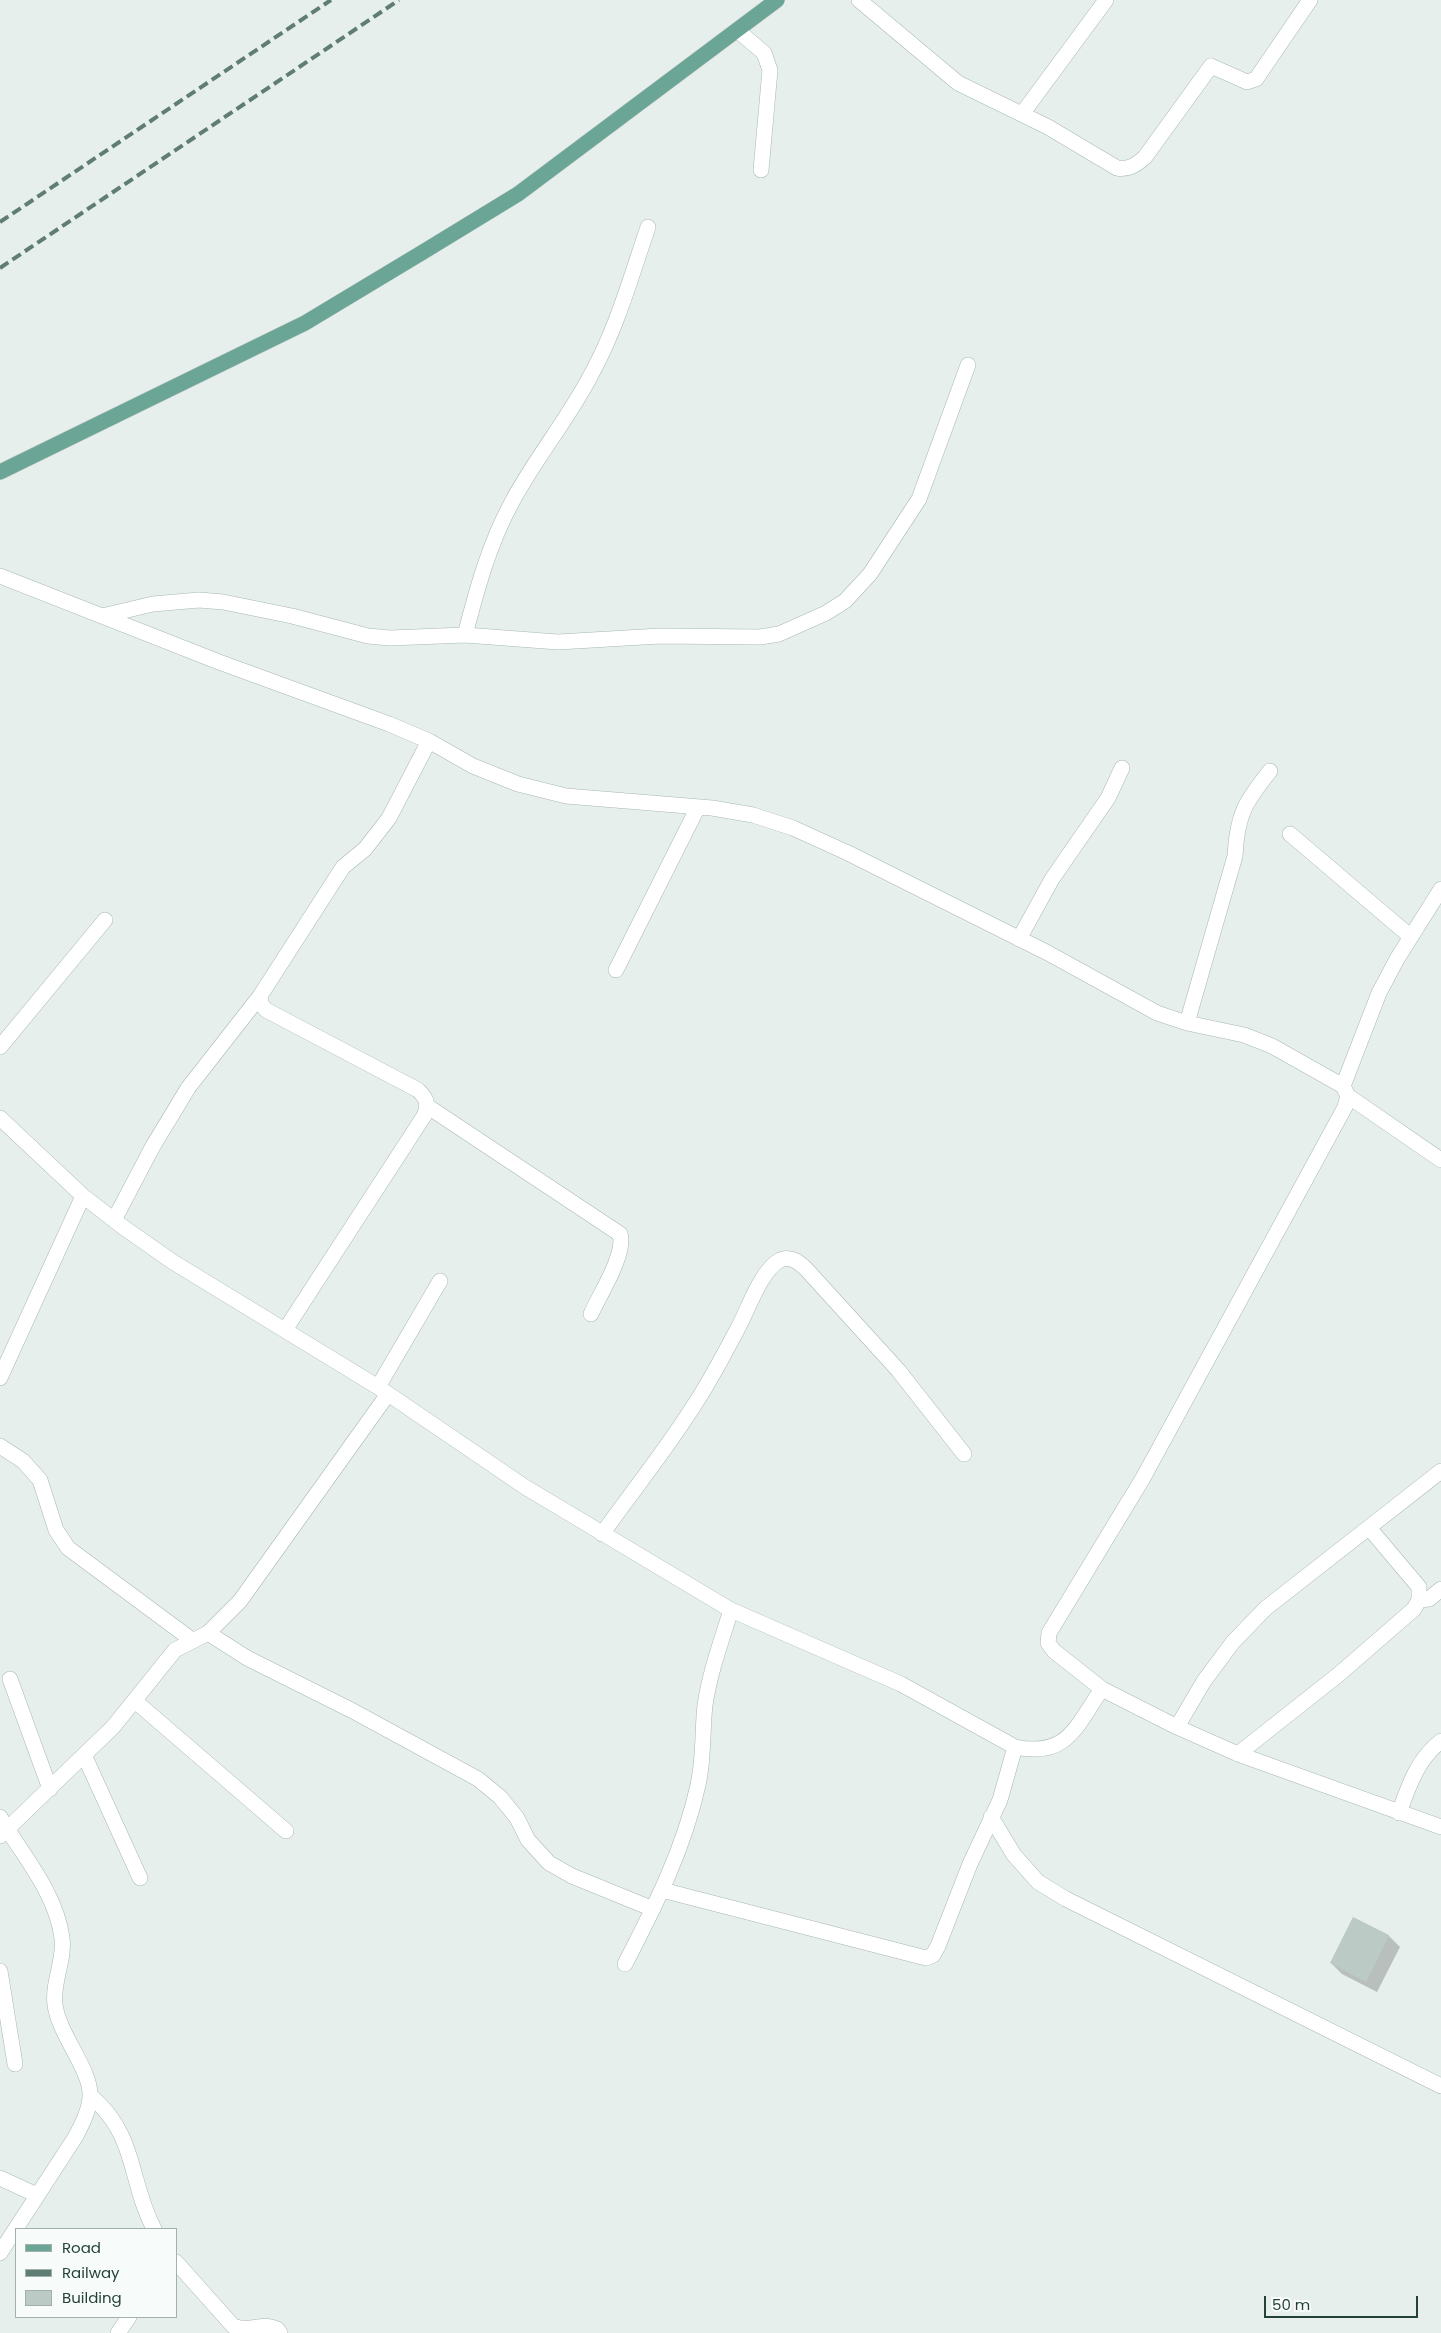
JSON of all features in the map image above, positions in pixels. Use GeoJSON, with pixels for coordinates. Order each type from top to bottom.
{"type":"FeatureCollection","features":[{"type":"Feature","properties":{"kind":"main road"},"geometry":{"type":"LineString","coordinates":[[0,472],[305,323],[518,194],[777,0]]}},
{"type":"Feature","properties":{"kind":"street"},"geometry":{"type":"LineString","coordinates":[[859,0],[958,83],[1022,114],[1117,168],[1125,170],[1135,166],[1145,158],[1207,69],[1211,66],[1247,82],[1256,79],[1310,0]]}},
{"type":"Feature","properties":{"kind":"street"},"geometry":{"type":"LineString","coordinates":[[1022,114],[1106,0]]}},
{"type":"Feature","properties":{"kind":"street"},"geometry":{"type":"LineString","coordinates":[[737,30],[764,53],[770,70],[761,170]]}},
{"type":"Feature","properties":{"kind":"street"},"geometry":{"type":"LineString","coordinates":[[465,635],[487,556],[497,532],[525,480],[567,418],[594,370],[617,320],[648,227]]}},
{"type":"Feature","properties":{"kind":"street"},"geometry":{"type":"LineString","coordinates":[[102,616],[153,604],[199,600],[223,602],[292,616],[368,636],[390,638],[465,635],[558,642],[660,636],[760,637],[779,634],[826,613],[845,601],[870,574],[919,499],[968,365]]}},
{"type":"Feature","properties":{"kind":"street"},"geometry":{"type":"LineString","coordinates":[[0,576],[219,662],[389,724],[428,741],[473,766],[518,784],[566,796],[698,807],[753,815],[793,828],[848,853],[1020,939],[1133,1002],[1157,1013],[1187,1023],[1244,1035],[1272,1046],[1346,1091],[1441,1160]]}},
{"type":"Feature","properties":{"kind":"street"},"geometry":{"type":"LineString","coordinates":[[114,1220],[153,1146],[188,1088],[260,996],[342,868],[365,849],[385,823],[428,741]]}},
{"type":"Feature","properties":{"kind":"street"},"geometry":{"type":"LineString","coordinates":[[1020,939],[1052,879],[1108,798],[1122,768]]}},
{"type":"Feature","properties":{"kind":"street"},"geometry":{"type":"LineString","coordinates":[[1187,1023],[1235,856],[1236,836],[1241,813],[1252,794],[1270,771]]}},
{"type":"Feature","properties":{"kind":"street"},"geometry":{"type":"LineString","coordinates":[[616,970],[698,807]]}},
{"type":"Feature","properties":{"kind":"street"},"geometry":{"type":"LineString","coordinates":[[1290,834],[1411,937]]}},
{"type":"Feature","properties":{"kind":"street"},"geometry":{"type":"LineString","coordinates":[[1441,889],[1378,993],[1346,1091],[1340,1116],[1147,1470],[1049,1632],[1048,1643],[1054,1651],[1102,1689],[1177,1727],[1238,1754],[1441,1827]]}},
{"type":"Feature","properties":{"kind":"street"},"geometry":{"type":"LineString","coordinates":[[0,1047],[105,920]]}},
{"type":"Feature","properties":{"kind":"street"},"geometry":{"type":"LineString","coordinates":[[260,996],[261,1004],[266,1010],[418,1090],[426,1098],[428,1106],[424,1116],[285,1330]]}},
{"type":"Feature","properties":{"kind":"street"},"geometry":{"type":"LineString","coordinates":[[428,1106],[620,1234],[623,1243],[620,1254],[591,1314]]}},
{"type":"Feature","properties":{"kind":"street"},"geometry":{"type":"LineString","coordinates":[[0,1118],[83,1196],[173,1262],[383,1391],[525,1487],[731,1610],[901,1684],[1015,1747],[1032,1750],[1048,1749],[1059,1744],[1071,1735],[1102,1689]]}},
{"type":"Feature","properties":{"kind":"street"},"geometry":{"type":"LineString","coordinates":[[0,1378],[83,1196]]}},
{"type":"Feature","properties":{"kind":"street"},"geometry":{"type":"LineString","coordinates":[[602,1534],[694,1407],[744,1318],[761,1283],[780,1260],[789,1259],[798,1262],[807,1270],[898,1370],[964,1454]]}},
{"type":"Feature","properties":{"kind":"street"},"geometry":{"type":"LineString","coordinates":[[16,2228],[76,2136],[86,2116],[90,2096],[86,2076],[62,2030],[55,2005],[54,1984],[62,1939],[56,1913],[48,1894],[2,1827],[50,1789],[85,1757],[135,1701],[176,1650],[208,1633],[240,1601],[383,1391],[440,1281]]}},
{"type":"Feature","properties":{"kind":"street"},"geometry":{"type":"LineString","coordinates":[[0,1446],[24,1461],[40,1480],[56,1530],[68,1548],[192,1640]]}},
{"type":"Feature","properties":{"kind":"street"},"geometry":{"type":"LineString","coordinates":[[1177,1727],[1204,1681],[1227,1650],[1266,1608],[1370,1529],[1441,1471]]}},
{"type":"Feature","properties":{"kind":"street"},"geometry":{"type":"LineString","coordinates":[[1238,1754],[1373,1646],[1414,1609],[1419,1600],[1418,1587],[1370,1529]]}},
{"type":"Feature","properties":{"kind":"street"},"geometry":{"type":"LineString","coordinates":[[1419,1600],[1429,1599],[1441,1589]]}},
{"type":"Feature","properties":{"kind":"street"},"geometry":{"type":"LineString","coordinates":[[625,1964],[662,1890],[684,1838],[698,1783],[705,1706],[713,1665],[731,1610]]}},
{"type":"Feature","properties":{"kind":"street"},"geometry":{"type":"LineString","coordinates":[[208,1633],[247,1658],[353,1711],[478,1779],[500,1796],[516,1818],[528,1840],[549,1863],[572,1876],[653,1909]]}},
{"type":"Feature","properties":{"kind":"street"},"geometry":{"type":"LineString","coordinates":[[10,1679],[50,1789]]}},
{"type":"Feature","properties":{"kind":"street"},"geometry":{"type":"LineString","coordinates":[[135,1701],[286,1831]]}},
{"type":"Feature","properties":{"kind":"street"},"geometry":{"type":"LineString","coordinates":[[1399,1813],[1416,1767],[1431,1749],[1441,1741]]}},
{"type":"Feature","properties":{"kind":"street"},"geometry":{"type":"LineString","coordinates":[[662,1890],[926,1958],[933,1955],[938,1946],[970,1864],[1000,1800],[1015,1747]]}},
{"type":"Feature","properties":{"kind":"street"},"geometry":{"type":"LineString","coordinates":[[85,1757],[140,1878]]}},
{"type":"Feature","properties":{"kind":"street"},"geometry":{"type":"LineString","coordinates":[[991,1817],[1014,1855],[1038,1882],[1066,1899],[1441,2086]]}},
{"type":"Feature","properties":{"kind":"street"},"geometry":{"type":"LineString","coordinates":[[0,1971],[16,2064]]}},
{"type":"Feature","properties":{"kind":"street"},"geometry":{"type":"LineString","coordinates":[[90,2096],[107,2110],[121,2132],[141,2198],[154,2228]]}},
{"type":"Feature","properties":{"kind":"street"},"geometry":{"type":"LineString","coordinates":[[0,2178],[37,2195]]}},
{"type":"Feature","properties":{"kind":"street"},"geometry":{"type":"LineString","coordinates":[[0,2254],[15,2230]]}},
{"type":"Feature","properties":{"kind":"street"},"geometry":{"type":"LineString","coordinates":[[178,2264],[233,2326],[240,2331],[248,2333],[269,2326],[277,2329],[280,2333]]}},
{"type":"Feature","properties":{"kind":"street"},"geometry":{"type":"LineString","coordinates":[[118,2333],[127,2318]]}},
{"type":"Feature","properties":{"kind":"building"},"geometry":{"type":"Polygon","coordinates":[[[1353,1917],[1389,1935],[1366,1982],[1330,1963],[1353,1917]]]}},
{"type":"Feature","properties":{"kind":"railway"},"geometry":{"type":"LineString","coordinates":[[0,222],[331,0]]}},
{"type":"Feature","properties":{"kind":"railway"},"geometry":{"type":"LineString","coordinates":[[0,268],[399,0]]}}]}
